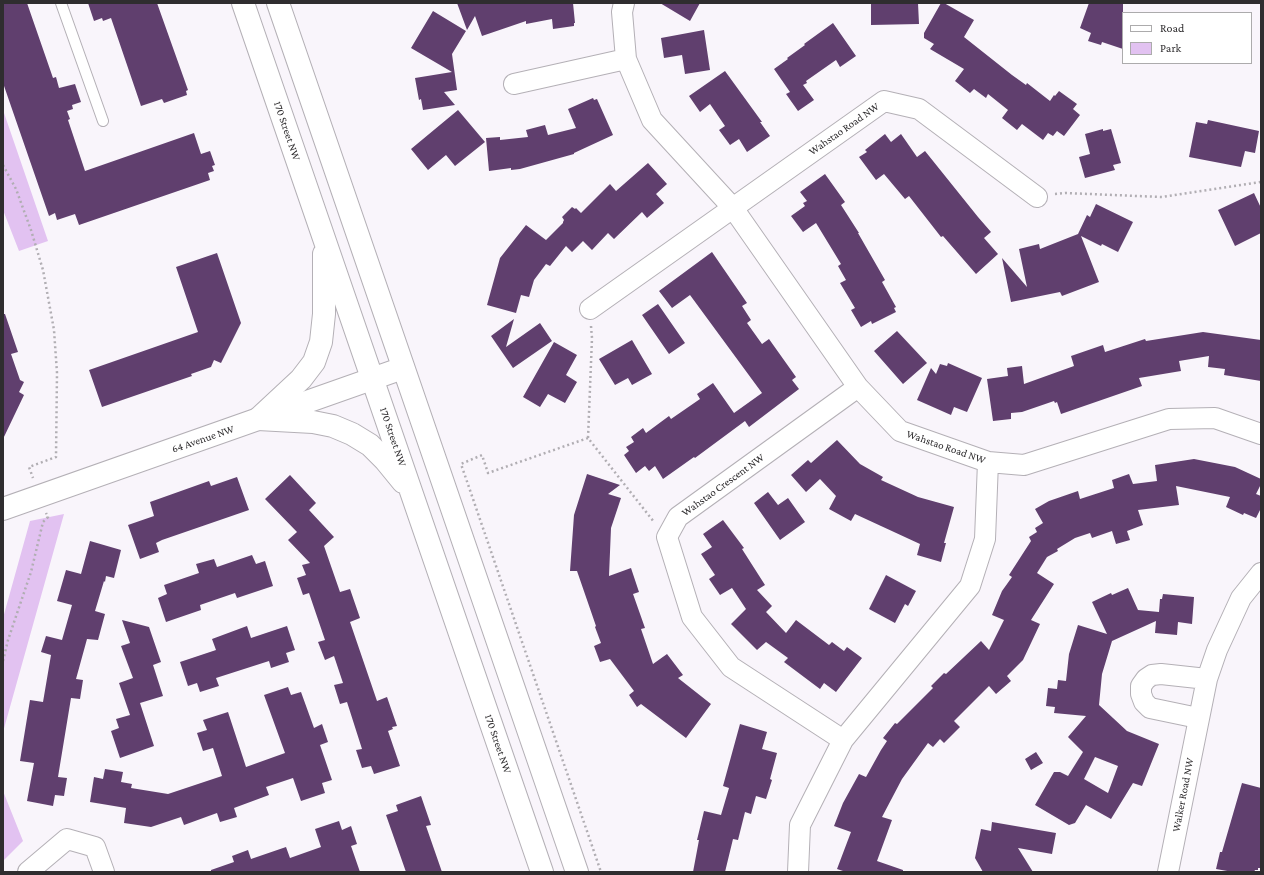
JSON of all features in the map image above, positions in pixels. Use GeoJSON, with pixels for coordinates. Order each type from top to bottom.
{"type":"FeatureCollection","features":[{"type":"Feature","properties":{"kind":"main road","name":"170 Street NW"},"geometry":{"type":"LineString","coordinates":[[243,3],[542,872]]}},
{"type":"Feature","properties":{"kind":"main road"},"geometry":{"type":"LineString","coordinates":[[278,3],[577,872]]}},
{"type":"Feature","properties":{"kind":"main road"},"geometry":{"type":"LineString","coordinates":[[258,420],[301,379],[314,362],[321,342],[324,314],[324,239]]}},
{"type":"Feature","properties":{"kind":"main road","name":"64 Avenue NW"},"geometry":{"type":"LineString","coordinates":[[3,509],[403,368]]}},
{"type":"Feature","properties":{"kind":"main road"},"geometry":{"type":"LineString","coordinates":[[258,420],[313,422],[333,426],[352,434],[370,445],[385,460],[413,496]]}},
{"type":"Feature","properties":{"kind":"street","name":"Wahstao Road NW"},"geometry":{"type":"LineString","coordinates":[[624,3],[622,12],[626,59],[652,120],[732,208],[858,387],[900,431],[988,462],[1024,465],[1169,419],[1215,418],[1261,434]]}},
{"type":"Feature","properties":{"kind":"street"},"geometry":{"type":"LineString","coordinates":[[514,84],[626,59]]}},
{"type":"Feature","properties":{"kind":"street","name":"Wahstao Road NW"},"geometry":{"type":"LineString","coordinates":[[590,310],[884,101],[919,109],[1037,197]]}},
{"type":"Feature","properties":{"kind":"street","name":"Wahstao Crescent NW"},"geometry":{"type":"LineString","coordinates":[[667,537],[678,517],[858,387]]}},
{"type":"Feature","properties":{"kind":"street"},"geometry":{"type":"LineString","coordinates":[[798,872],[800,825],[843,740],[970,586],[985,539],[988,462]]}},
{"type":"Feature","properties":{"kind":"street"},"geometry":{"type":"LineString","coordinates":[[667,537],[692,617],[731,667],[843,740]]}},
{"type":"Feature","properties":{"kind":"street","name":"Walker Road NW"},"geometry":{"type":"LineString","coordinates":[[1168,872],[1207,679],[1217,650],[1241,598],[1261,573]]}},
{"type":"Feature","properties":{"kind":"street"},"geometry":{"type":"LineString","coordinates":[[1198,718],[1150,708],[1144,702],[1141,694],[1141,686],[1146,679],[1152,675],[1161,674],[1207,679]]}},
{"type":"Feature","properties":{"kind":"street"},"geometry":{"type":"LineString","coordinates":[[28,872],[68,839],[95,847],[104,872]]}},
{"type":"Feature","properties":{"kind":"lane"},"geometry":{"type":"LineString","coordinates":[[61,3],[103,121]]}},
{"type":"Feature","properties":{"kind":"path"},"geometry":{"type":"LineString","coordinates":[[3,165],[16,189],[33,236],[43,270],[54,330],[57,373],[56,457],[29,466],[48,517],[43,522],[31,572],[8,640],[3,661]]}},
{"type":"Feature","properties":{"kind":"path"},"geometry":{"type":"LineString","coordinates":[[1037,197],[1065,193],[1162,197],[1261,182]]}},
{"type":"Feature","properties":{"kind":"path"},"geometry":{"type":"LineString","coordinates":[[590,310],[592,338],[588,438],[667,537]]}},
{"type":"Feature","properties":{"kind":"path"},"geometry":{"type":"LineString","coordinates":[[588,438],[488,473],[482,455],[461,464],[601,872]]}},
{"type":"Feature","properties":{"kind":"green space"},"geometry":{"type":"Polygon","coordinates":[[[3,110],[48,241],[19,251],[3,210],[3,110]]]}},
{"type":"Feature","properties":{"kind":"green space"},"geometry":{"type":"Polygon","coordinates":[[[64,514],[3,732],[3,618],[30,521],[64,514]]]}},
{"type":"Feature","properties":{"kind":"green space"},"geometry":{"type":"Polygon","coordinates":[[[3,791],[23,841],[3,861],[3,791]]]}},
{"type":"Feature","properties":{"kind":"building"},"geometry":{"type":"Polygon","coordinates":[[[3,3],[27,3],[53,78],[56,77],[59,88],[75,84],[81,102],[72,105],[73,109],[67,111],[70,119],[68,120],[85,171],[194,133],[201,154],[210,151],[215,165],[212,166],[214,171],[208,173],[210,180],[79,225],[75,214],[57,220],[55,213],[49,216],[3,83],[3,3]]]}},
{"type":"Feature","properties":{"kind":"building"},"geometry":{"type":"Polygon","coordinates":[[[88,3],[157,3],[188,90],[186,91],[187,95],[164,103],[162,99],[141,106],[111,18],[103,21],[102,18],[94,21],[88,3]]]}},
{"type":"Feature","properties":{"kind":"building"},"geometry":{"type":"Polygon","coordinates":[[[457,3],[573,3],[575,23],[574,26],[553,29],[552,19],[526,24],[526,21],[482,36],[475,16],[467,30],[457,3]]]}},
{"type":"Feature","properties":{"kind":"building"},"geometry":{"type":"Polygon","coordinates":[[[660,3],[700,3],[690,21],[660,3]]]}},
{"type":"Feature","properties":{"kind":"building"},"geometry":{"type":"Polygon","coordinates":[[[871,3],[918,3],[919,24],[871,25],[871,3]]]}},
{"type":"Feature","properties":{"kind":"building"},"geometry":{"type":"Polygon","coordinates":[[[941,3],[944,3],[974,20],[964,37],[1012,75],[1026,85],[1027,83],[1050,101],[1059,91],[1077,104],[1073,109],[1080,115],[1064,136],[1057,131],[1053,136],[1048,133],[1043,140],[1022,124],[1017,130],[1002,118],[1008,110],[988,94],[986,98],[974,89],[970,93],[955,81],[964,69],[930,49],[934,44],[924,38],[924,33],[941,3]]]}},
{"type":"Feature","properties":{"kind":"building"},"geometry":{"type":"Polygon","coordinates":[[[1089,3],[1123,3],[1122,49],[1102,42],[1101,45],[1088,41],[1091,33],[1080,28],[1089,3]]]}},
{"type":"Feature","properties":{"kind":"building"},"geometry":{"type":"Polygon","coordinates":[[[433,11],[466,31],[452,54],[457,90],[444,92],[455,105],[423,110],[421,99],[419,100],[415,78],[452,72],[411,48],[433,11]]]}},
{"type":"Feature","properties":{"kind":"building"},"geometry":{"type":"Polygon","coordinates":[[[833,23],[856,56],[840,67],[836,60],[806,81],[807,83],[803,85],[814,100],[798,111],[786,94],[790,92],[774,69],[805,45],[804,44],[833,23]]]}},
{"type":"Feature","properties":{"kind":"building"},"geometry":{"type":"Polygon","coordinates":[[[704,30],[710,70],[685,74],[682,55],[664,58],[661,38],[704,30]]]}},
{"type":"Feature","properties":{"kind":"building"},"geometry":{"type":"Polygon","coordinates":[[[725,71],[762,122],[760,122],[770,136],[747,152],[739,139],[730,145],[719,130],[725,126],[710,104],[700,112],[689,96],[725,71]]]}},
{"type":"Feature","properties":{"kind":"building"},"geometry":{"type":"Polygon","coordinates":[[[593,98],[594,100],[597,99],[613,135],[574,154],[520,169],[511,170],[511,168],[489,171],[486,138],[500,137],[500,140],[528,137],[526,130],[545,125],[548,135],[576,128],[568,109],[593,98]]]}},
{"type":"Feature","properties":{"kind":"building"},"geometry":{"type":"Polygon","coordinates":[[[458,110],[485,142],[455,166],[446,155],[428,170],[411,149],[458,110]]]}},
{"type":"Feature","properties":{"kind":"building"},"geometry":{"type":"Polygon","coordinates":[[[1208,120],[1259,131],[1255,153],[1245,151],[1241,167],[1189,157],[1196,122],[1207,124],[1208,120]]]}},
{"type":"Feature","properties":{"kind":"building"},"geometry":{"type":"Polygon","coordinates":[[[1103,129],[1103,131],[1111,129],[1121,163],[1113,165],[1115,170],[1085,178],[1079,157],[1090,154],[1085,134],[1103,129]]]}},
{"type":"Feature","properties":{"kind":"building"},"geometry":{"type":"Polygon","coordinates":[[[885,134],[891,142],[901,134],[917,157],[925,151],[991,232],[984,238],[998,254],[976,274],[943,236],[941,237],[909,196],[905,199],[884,174],[876,180],[859,157],[867,152],[865,150],[885,134]]]}},
{"type":"Feature","properties":{"kind":"building"},"geometry":{"type":"Polygon","coordinates":[[[648,163],[667,184],[656,194],[664,203],[647,218],[642,212],[614,239],[608,233],[592,250],[583,241],[572,252],[566,246],[550,266],[546,264],[534,280],[529,297],[521,295],[516,313],[487,305],[500,258],[526,225],[546,240],[563,223],[564,220],[562,217],[572,207],[575,209],[576,208],[581,213],[610,184],[616,191],[648,163]]]}},
{"type":"Feature","properties":{"kind":"building"},"geometry":{"type":"Polygon","coordinates":[[[825,174],[845,202],[841,205],[859,233],[885,280],[882,282],[896,307],[894,308],[896,312],[872,324],[871,321],[861,327],[851,310],[855,308],[840,283],[846,280],[838,266],[841,264],[816,223],[803,232],[791,216],[805,206],[803,203],[807,201],[800,192],[825,174]]]}},
{"type":"Feature","properties":{"kind":"building"},"geometry":{"type":"Polygon","coordinates":[[[1254,193],[1261,208],[1261,233],[1235,246],[1218,210],[1254,193]]]}},
{"type":"Feature","properties":{"kind":"building"},"geometry":{"type":"Polygon","coordinates":[[[1096,204],[1133,222],[1118,252],[1102,244],[1101,246],[1081,236],[1099,282],[1062,296],[1060,292],[1011,302],[1002,258],[1027,287],[1019,249],[1039,244],[1040,249],[1078,234],[1087,215],[1090,217],[1096,204]]]}},
{"type":"Feature","properties":{"kind":"building"},"geometry":{"type":"Polygon","coordinates":[[[712,252],[747,303],[742,306],[751,320],[747,323],[762,344],[769,339],[796,377],[792,380],[799,389],[749,427],[745,421],[695,458],[694,457],[663,479],[655,466],[649,471],[645,466],[636,473],[624,455],[629,451],[626,447],[634,442],[631,437],[643,428],[646,433],[669,416],[671,419],[700,399],[697,394],[713,383],[734,413],[762,393],[690,295],[672,308],[659,291],[712,252]]]}},
{"type":"Feature","properties":{"kind":"building"},"geometry":{"type":"Polygon","coordinates":[[[217,253],[241,323],[221,363],[214,360],[211,367],[191,374],[192,376],[102,407],[89,370],[198,332],[176,267],[217,253]]]}},
{"type":"Feature","properties":{"kind":"building"},"geometry":{"type":"Polygon","coordinates":[[[658,304],[685,343],[669,354],[642,315],[658,304]]]}},
{"type":"Feature","properties":{"kind":"building"},"geometry":{"type":"Polygon","coordinates":[[[3,314],[5,314],[18,352],[11,354],[20,380],[24,382],[19,392],[24,395],[3,439],[3,314]]]}},
{"type":"Feature","properties":{"kind":"building"},"geometry":{"type":"Polygon","coordinates":[[[514,319],[506,347],[540,323],[552,341],[513,368],[491,336],[514,319]]]}},
{"type":"Feature","properties":{"kind":"building"},"geometry":{"type":"Polygon","coordinates":[[[897,331],[927,363],[903,384],[874,351],[897,331]]]}},
{"type":"Feature","properties":{"kind":"building"},"geometry":{"type":"Polygon","coordinates":[[[1203,332],[1261,340],[1261,381],[1224,375],[1225,369],[1208,367],[1209,356],[1179,361],[1181,371],[1139,378],[1142,386],[1061,414],[1057,402],[1055,403],[1054,401],[1022,412],[1011,413],[1011,419],[993,421],[987,379],[1008,376],[1007,368],[1022,366],[1024,384],[1074,366],[1071,356],[1103,345],[1105,352],[1145,339],[1146,341],[1203,332]]]}},
{"type":"Feature","properties":{"kind":"building"},"geometry":{"type":"Polygon","coordinates":[[[632,340],[652,374],[632,385],[628,378],[615,385],[599,359],[632,340]]]}},
{"type":"Feature","properties":{"kind":"building"},"geometry":{"type":"Polygon","coordinates":[[[554,342],[577,355],[566,375],[577,382],[565,403],[548,394],[540,407],[523,397],[554,342]]]}},
{"type":"Feature","properties":{"kind":"building"},"geometry":{"type":"Polygon","coordinates":[[[948,363],[982,378],[967,412],[954,407],[951,415],[917,400],[931,368],[936,374],[940,364],[947,366],[948,363]]]}},
{"type":"Feature","properties":{"kind":"building"},"geometry":{"type":"Polygon","coordinates":[[[837,440],[860,464],[883,477],[881,480],[918,497],[954,507],[944,543],[946,543],[941,562],[917,555],[920,544],[855,514],[851,521],[829,509],[836,496],[820,479],[806,492],[791,475],[808,460],[811,463],[837,440]]]}},
{"type":"Feature","properties":{"kind":"building"},"geometry":{"type":"Polygon","coordinates":[[[1194,459],[1235,467],[1261,479],[1261,484],[1256,494],[1261,496],[1261,508],[1256,518],[1244,513],[1243,515],[1226,507],[1230,497],[1176,486],[1179,505],[1138,510],[1143,525],[1127,531],[1130,540],[1116,544],[1112,531],[1092,538],[1090,533],[1075,538],[1057,549],[1058,551],[1047,557],[1037,573],[1054,584],[1031,620],[1040,624],[1023,660],[1007,676],[1011,681],[996,694],[989,686],[954,721],[960,727],[944,743],[940,739],[933,747],[928,743],[902,779],[882,817],[892,820],[877,861],[903,870],[903,872],[846,872],[837,869],[851,832],[834,826],[843,803],[859,774],[866,777],[887,741],[883,738],[895,723],[897,724],[933,688],[931,686],[944,673],[946,674],[981,641],[989,650],[1004,620],[992,615],[1002,591],[1012,577],[1009,575],[1031,541],[1029,537],[1037,532],[1035,528],[1043,523],[1035,509],[1049,501],[1078,491],[1080,499],[1114,488],[1112,480],[1129,474],[1133,484],[1157,481],[1155,465],[1194,459]]]}},
{"type":"Feature","properties":{"kind":"building"},"geometry":{"type":"Polygon","coordinates":[[[587,474],[620,485],[608,494],[621,498],[611,528],[609,576],[631,568],[639,592],[633,594],[645,628],[641,629],[653,664],[667,654],[683,675],[678,678],[711,704],[686,738],[641,704],[637,707],[629,695],[634,691],[610,659],[600,662],[594,646],[601,643],[595,627],[596,626],[577,571],[570,571],[574,515],[587,474]]]}},
{"type":"Feature","properties":{"kind":"building"},"geometry":{"type":"Polygon","coordinates":[[[290,475],[316,503],[309,510],[334,537],[324,546],[340,592],[350,589],[360,618],[350,622],[377,701],[387,697],[397,726],[392,727],[393,729],[388,731],[400,766],[374,774],[371,766],[362,768],[356,750],[362,749],[347,702],[340,704],[334,685],[343,683],[334,656],[325,660],[318,642],[325,640],[309,593],[303,595],[297,578],[306,575],[302,565],[310,563],[288,540],[297,532],[265,499],[290,475]]]}},
{"type":"Feature","properties":{"kind":"building"},"geometry":{"type":"Polygon","coordinates":[[[237,477],[249,510],[162,540],[156,543],[159,552],[140,559],[128,525],[154,516],[150,502],[209,481],[211,486],[237,477]]]}},
{"type":"Feature","properties":{"kind":"building"},"geometry":{"type":"Polygon","coordinates":[[[768,492],[778,505],[788,498],[805,522],[780,540],[754,503],[768,492]]]}},
{"type":"Feature","properties":{"kind":"building"},"geometry":{"type":"Polygon","coordinates":[[[723,520],[744,548],[742,549],[765,585],[757,590],[772,606],[766,612],[786,633],[796,620],[829,645],[832,642],[844,651],[847,647],[862,658],[836,692],[824,683],[820,689],[784,662],[788,658],[766,642],[757,650],[731,624],[746,609],[732,588],[720,595],[709,579],[715,575],[701,554],[712,547],[703,534],[723,520]]]}},
{"type":"Feature","properties":{"kind":"building"},"geometry":{"type":"Polygon","coordinates":[[[90,541],[121,550],[114,578],[106,576],[95,611],[105,614],[98,640],[87,639],[76,679],[83,680],[80,699],[71,698],[58,777],[67,778],[64,796],[55,795],[53,806],[27,801],[34,763],[20,761],[30,700],[43,702],[51,655],[41,652],[46,636],[62,640],[72,605],[57,601],[66,570],[81,574],[90,541]]]}},
{"type":"Feature","properties":{"kind":"building"},"geometry":{"type":"Polygon","coordinates":[[[252,555],[256,564],[265,561],[273,586],[237,598],[235,593],[200,605],[201,610],[166,622],[158,598],[167,594],[164,585],[199,573],[196,564],[214,559],[217,567],[252,555]]]}},
{"type":"Feature","properties":{"kind":"building"},"geometry":{"type":"Polygon","coordinates":[[[886,575],[916,591],[908,606],[905,604],[895,623],[869,609],[886,575]]]}},
{"type":"Feature","properties":{"kind":"building"},"geometry":{"type":"Polygon","coordinates":[[[1128,588],[1138,610],[1159,612],[1160,599],[1162,599],[1163,594],[1194,597],[1192,624],[1178,622],[1177,635],[1155,633],[1156,621],[1112,641],[1102,674],[1099,705],[1127,731],[1159,744],[1142,786],[1133,783],[1111,819],[1086,805],[1075,823],[1069,825],[1035,805],[1054,772],[1060,772],[1068,776],[1083,752],[1068,737],[1086,716],[1054,713],[1055,707],[1046,706],[1048,688],[1057,689],[1058,680],[1066,681],[1069,654],[1078,625],[1107,634],[1092,602],[1111,593],[1112,595],[1128,588]],[[1095,757],[1084,779],[1108,793],[1118,766],[1095,757]]]}},
{"type":"Feature","properties":{"kind":"building"},"geometry":{"type":"Polygon","coordinates":[[[122,620],[149,627],[161,662],[153,665],[163,696],[140,703],[154,746],[120,758],[111,731],[119,728],[116,719],[130,715],[119,683],[133,678],[121,646],[130,643],[122,620]]]}},
{"type":"Feature","properties":{"kind":"building"},"geometry":{"type":"Polygon","coordinates":[[[247,626],[251,638],[287,626],[295,650],[286,653],[289,662],[271,668],[269,661],[216,678],[219,686],[200,692],[197,683],[188,686],[180,662],[216,650],[212,639],[247,626]]]}},
{"type":"Feature","properties":{"kind":"building"},"geometry":{"type":"Polygon","coordinates":[[[288,687],[291,695],[301,692],[314,728],[322,724],[328,742],[320,745],[332,780],[322,783],[325,793],[301,801],[293,778],[266,787],[269,795],[234,808],[237,817],[220,822],[217,813],[184,825],[181,817],[151,827],[124,823],[126,808],[90,802],[94,777],[103,779],[105,769],[123,772],[121,782],[132,784],[131,788],[168,794],[222,776],[213,748],[203,751],[197,733],[207,730],[203,720],[228,712],[246,767],[285,753],[264,695],[288,687]]]}},
{"type":"Feature","properties":{"kind":"building"},"geometry":{"type":"Polygon","coordinates":[[[740,724],[767,732],[762,749],[777,753],[770,779],[772,780],[766,799],[756,796],[751,814],[745,812],[738,840],[733,839],[725,872],[693,872],[699,840],[697,840],[704,811],[721,815],[729,788],[723,786],[740,724]]]}},
{"type":"Feature","properties":{"kind":"building"},"geometry":{"type":"Polygon","coordinates":[[[1036,752],[1043,763],[1031,770],[1025,759],[1036,752]]]}},
{"type":"Feature","properties":{"kind":"building"},"geometry":{"type":"Polygon","coordinates":[[[1242,783],[1261,788],[1261,868],[1258,868],[1258,870],[1255,870],[1254,872],[1233,872],[1216,869],[1220,852],[1222,852],[1242,783]]]}},
{"type":"Feature","properties":{"kind":"building"},"geometry":{"type":"Polygon","coordinates":[[[421,796],[431,825],[426,826],[442,872],[406,872],[386,815],[398,811],[396,805],[421,796]]]}},
{"type":"Feature","properties":{"kind":"building"},"geometry":{"type":"Polygon","coordinates":[[[339,821],[342,830],[351,826],[357,844],[351,846],[360,872],[211,872],[211,870],[234,862],[232,856],[248,850],[251,859],[286,847],[290,858],[321,847],[315,829],[339,821]]]}},
{"type":"Feature","properties":{"kind":"building"},"geometry":{"type":"Polygon","coordinates":[[[992,822],[1056,833],[1052,854],[1018,848],[1033,872],[983,872],[975,858],[981,829],[991,831],[992,822]]]}}]}
